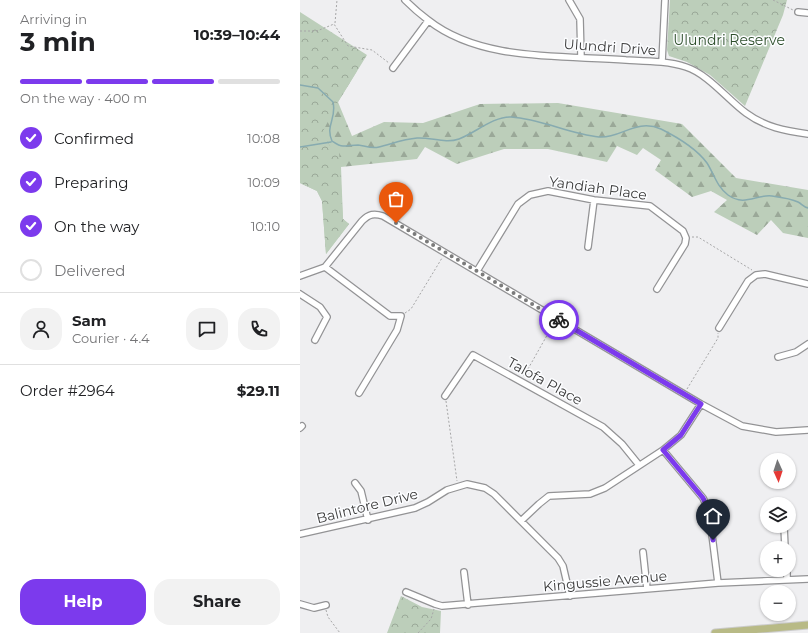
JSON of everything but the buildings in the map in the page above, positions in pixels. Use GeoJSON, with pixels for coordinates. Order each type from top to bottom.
{"type":"FeatureCollection","features":[{"type":"Feature","properties":{"kind":"main road"},"geometry":{"type":"LineString","coordinates":[[715,633],[808,625]]}},
{"type":"Feature","properties":{"kind":"street","name":"Ulundri Drive"},"geometry":{"type":"LineString","coordinates":[[405,0],[428,21],[460,39],[492,50],[517,54],[662,62],[687,67],[711,82],[746,113],[759,121],[772,127],[808,134]]}},
{"type":"Feature","properties":{"kind":"street"},"geometry":{"type":"LineString","coordinates":[[569,0],[580,19],[581,57]]}},
{"type":"Feature","properties":{"kind":"street"},"geometry":{"type":"LineString","coordinates":[[662,62],[665,0]]}},
{"type":"Feature","properties":{"kind":"street"},"geometry":{"type":"LineString","coordinates":[[798,12],[808,13]]}},
{"type":"Feature","properties":{"kind":"street"},"geometry":{"type":"LineString","coordinates":[[393,68],[428,21]]}},
{"type":"Feature","properties":{"kind":"street","name":"Yandiah Place"},"geometry":{"type":"LineString","coordinates":[[477,271],[508,218],[518,204],[530,194],[548,191],[594,200],[650,206],[683,231],[686,238]]}},
{"type":"Feature","properties":{"kind":"street"},"geometry":{"type":"LineString","coordinates":[[588,247],[594,200]]}},
{"type":"Feature","properties":{"kind":"street"},"geometry":{"type":"LineString","coordinates":[[300,276],[325,267],[368,216],[376,214],[383,216],[701,404],[742,426],[776,432],[808,430]]}},
{"type":"Feature","properties":{"kind":"street"},"geometry":{"type":"LineString","coordinates":[[657,289],[685,244],[686,238]]}},
{"type":"Feature","properties":{"kind":"street"},"geometry":{"type":"LineString","coordinates":[[325,267],[390,316],[402,316],[397,330],[359,393]]}},
{"type":"Feature","properties":{"kind":"street"},"geometry":{"type":"LineString","coordinates":[[719,328],[748,281],[756,275],[765,274],[808,284]]}},
{"type":"Feature","properties":{"kind":"street"},"geometry":{"type":"LineString","coordinates":[[300,294],[320,307],[327,317],[315,340]]}},
{"type":"Feature","properties":{"kind":"street"},"geometry":{"type":"LineString","coordinates":[[778,358],[796,352],[808,344]]}},
{"type":"Feature","properties":{"kind":"street","name":"Talofa Place"},"geometry":{"type":"LineString","coordinates":[[445,396],[473,355],[603,426],[622,444],[639,465]]}},
{"type":"Feature","properties":{"kind":"street"},"geometry":{"type":"LineString","coordinates":[[522,520],[550,496],[590,494],[605,488],[663,450],[681,435],[701,404]]}},
{"type":"Feature","properties":{"kind":"street"},"geometry":{"type":"LineString","coordinates":[[663,450],[703,498],[709,511],[718,583]]}},
{"type":"Feature","properties":{"kind":"street"},"geometry":{"type":"LineString","coordinates":[[355,483],[361,491],[368,520]]}},
{"type":"Feature","properties":{"kind":"street"},"geometry":{"type":"LineString","coordinates":[[458,485],[467,484],[485,488],[494,494],[522,520],[563,566],[570,596]]}},
{"type":"Feature","properties":{"kind":"street","name":"Balintore Drive"},"geometry":{"type":"LineString","coordinates":[[300,534],[368,520],[415,508],[458,485]]}},
{"type":"Feature","properties":{"kind":"street"},"geometry":{"type":"LineString","coordinates":[[643,552],[647,589]]}},
{"type":"Feature","properties":{"kind":"street"},"geometry":{"type":"LineString","coordinates":[[464,572],[468,605]]}},
{"type":"Feature","properties":{"kind":"street","name":"Kingussie Avenue"},"geometry":{"type":"LineString","coordinates":[[406,592],[435,604],[468,605],[718,583],[808,579]]}},
{"type":"Feature","properties":{"kind":"street"},"geometry":{"type":"LineString","coordinates":[[300,604],[314,608],[326,605]]}},
{"type":"Feature","properties":{"kind":"path"},"geometry":{"type":"LineString","coordinates":[[338,0],[334,24],[348,46],[372,50],[393,68]]}},
{"type":"Feature","properties":{"kind":"path"},"geometry":{"type":"LineString","coordinates":[[772,0],[784,7],[798,12]]}},
{"type":"Feature","properties":{"kind":"path"},"geometry":{"type":"LineString","coordinates":[[300,31],[317,31],[334,24]]}},
{"type":"Feature","properties":{"kind":"path"},"geometry":{"type":"LineString","coordinates":[[686,238],[698,237],[752,270],[756,275]]}},
{"type":"Feature","properties":{"kind":"path"},"geometry":{"type":"LineString","coordinates":[[402,316],[411,309],[446,252]]}},
{"type":"Feature","properties":{"kind":"path"},"geometry":{"type":"LineString","coordinates":[[521,381],[557,318]]}},
{"type":"Feature","properties":{"kind":"path"},"geometry":{"type":"LineString","coordinates":[[684,394],[718,338],[719,328]]}},
{"type":"Feature","properties":{"kind":"path"},"geometry":{"type":"LineString","coordinates":[[445,396],[458,485]]}},
{"type":"Feature","properties":{"kind":"path"},"geometry":{"type":"LineString","coordinates":[[418,633],[432,619],[435,604]]}},
{"type":"Feature","properties":{"kind":"path"},"geometry":{"type":"LineString","coordinates":[[326,605],[326,614],[340,633]]}},
{"type":"Feature","properties":{"kind":"green space","name":"Ulundri Reserve"},"geometry":{"type":"Polygon","coordinates":[[[670,0],[787,0],[783,15],[745,106],[710,75],[687,62],[669,56],[667,50],[670,0]]]}},
{"type":"Feature","properties":{"kind":"green space"},"geometry":{"type":"Polygon","coordinates":[[[300,12],[367,55],[338,102],[322,133],[330,146],[339,150],[343,219],[349,224],[326,254],[322,201],[317,191],[300,183],[300,95],[303,90],[300,89],[300,12]]]}},
{"type":"Feature","properties":{"kind":"green space"},"geometry":{"type":"Polygon","coordinates":[[[300,34],[357,71],[338,102],[352,136],[384,122],[423,123],[480,104],[558,103],[682,124],[736,178],[808,190],[808,238],[783,233],[771,220],[757,235],[714,212],[727,200],[711,191],[692,197],[655,170],[661,160],[643,148],[637,155],[617,146],[607,162],[548,149],[504,149],[457,164],[425,147],[417,159],[341,167],[343,219],[349,224],[326,254],[322,201],[317,191],[300,183],[300,34]]]}},
{"type":"Feature","properties":{"kind":"green space"},"geometry":{"type":"Polygon","coordinates":[[[401,596],[422,607],[441,611],[440,633],[387,633],[401,596]]]}},
{"type":"Feature","properties":{"kind":"waterway"},"geometry":{"type":"LineString","coordinates":[[300,85],[318,88],[333,102],[334,113],[330,126],[330,135],[332,141],[342,146],[358,145],[376,148],[402,140],[417,138],[428,138],[443,141],[454,140],[505,117],[522,118],[577,133],[599,137],[607,137],[636,127],[652,126],[661,129],[686,143],[697,152],[707,163],[721,188],[728,195],[740,200],[766,196],[785,198],[795,201],[808,208]]}},
{"type":"Feature","properties":{"kind":"waterway"},"geometry":{"type":"LineString","coordinates":[[300,147],[331,142]]}},
{"type":"Feature","properties":{"kind":"way so far"},"geometry":{"type":"LineString","coordinates":[[396,223],[559,320]]}},
{"type":"Feature","properties":{"kind":"route"},"geometry":{"type":"LineString","coordinates":[[559,320],[701,404],[681,435],[663,450],[703,498],[709,511],[713,540]]}}]}
